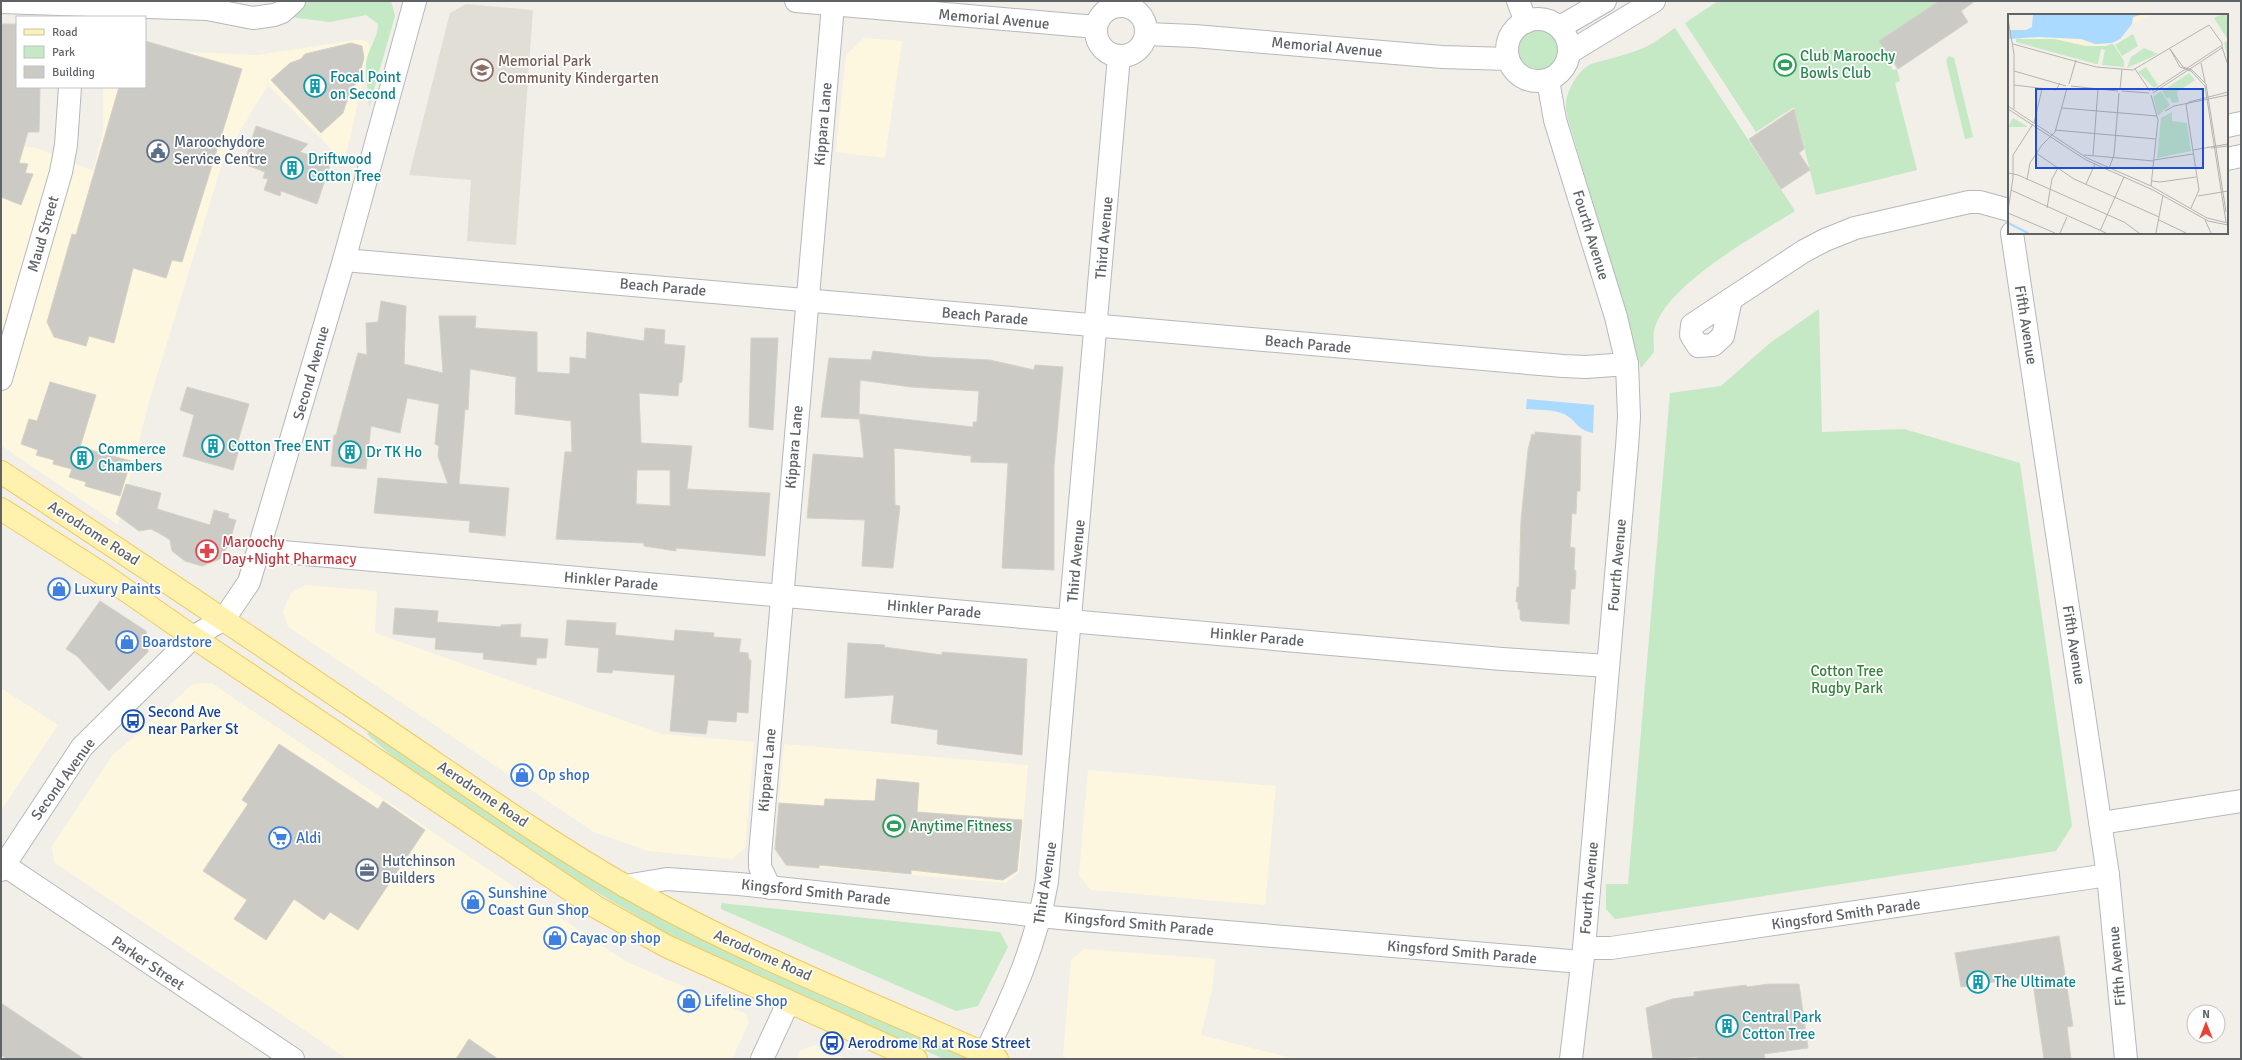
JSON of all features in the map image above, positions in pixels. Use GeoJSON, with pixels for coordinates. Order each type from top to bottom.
{"type":"FeatureCollection","features":[{"type":"Feature","properties":{"kind":"main road","name":"Aerodrome Road"},"geometry":{"type":"LineString","coordinates":[[1,472],[224,619],[512,814],[625,886],[686,920],[746,948],[991,1056]]}},
{"type":"Feature","properties":{"kind":"main road","name":"Aerodrome Road"},"geometry":{"type":"LineString","coordinates":[[1,509],[101,573],[192,637],[596,907],[666,946],[788,1003],[916,1059]]}},
{"type":"Feature","properties":{"kind":"street"},"geometry":{"type":"LineString","coordinates":[[1,2],[77,10],[207,9],[253,18],[274,15],[282,12],[294,1]]}},
{"type":"Feature","properties":{"kind":"street","name":"Second Avenue"},"geometry":{"type":"LineString","coordinates":[[3,867],[82,747],[192,637],[224,619],[250,582],[344,260],[415,1]]}},
{"type":"Feature","properties":{"kind":"street","name":"Memorial Avenue"},"geometry":{"type":"LineString","coordinates":[[796,1],[1096,27]]}},
{"type":"Feature","properties":{"kind":"street"},"geometry":{"type":"LineString","coordinates":[[1518,1],[1526,22]]}},
{"type":"Feature","properties":{"kind":"street"},"geometry":{"type":"LineString","coordinates":[[1560,27],[1605,1]]}},
{"type":"Feature","properties":{"kind":"street"},"geometry":{"type":"LineString","coordinates":[[1570,52],[1654,1]]}},
{"type":"Feature","properties":{"kind":"street"},"geometry":{"type":"LineString","coordinates":[[1125,3],[1144,18],[1147,34],[1140,48],[1134,53],[1119,56],[1104,49],[1096,36],[1096,27],[1098,20],[1109,8],[1125,3]]}},
{"type":"Feature","properties":{"kind":"street","name":"Kippara Lane"},"geometry":{"type":"LineString","coordinates":[[770,888],[760,867],[760,855],[833,4]]}},
{"type":"Feature","properties":{"kind":"street"},"geometry":{"type":"LineString","coordinates":[[1544,20],[1560,27],[1567,38],[1570,52],[1563,70],[1548,80],[1538,82],[1519,75],[1512,68],[1508,59],[1508,41],[1512,33],[1526,22],[1544,20]]}},
{"type":"Feature","properties":{"kind":"street","name":"Memorial Avenue"},"geometry":{"type":"LineString","coordinates":[[1147,34],[1187,35],[1442,57],[1508,59]]}},
{"type":"Feature","properties":{"kind":"street","name":"Third Avenue"},"geometry":{"type":"LineString","coordinates":[[991,1056],[1029,956],[1042,915],[1052,842],[1119,56]]}},
{"type":"Feature","properties":{"kind":"street","name":"Fourth Avenue"},"geometry":{"type":"LineString","coordinates":[[1548,80],[1555,120],[1616,317],[1627,364],[1629,417],[1583,955],[1572,1059]]}},
{"type":"Feature","properties":{"kind":"street","name":"Maud Street"},"geometry":{"type":"LineString","coordinates":[[1,379],[60,172],[66,145],[70,88]]}},
{"type":"Feature","properties":{"kind":"street"},"geometry":{"type":"LineString","coordinates":[[2228,126],[2241,123]]}},
{"type":"Feature","properties":{"kind":"street"},"geometry":{"type":"LineString","coordinates":[[2228,159],[2241,156]]}},
{"type":"Feature","properties":{"kind":"street"},"geometry":{"type":"LineString","coordinates":[[1731,299],[1804,251],[1825,240],[1855,228],[1969,202],[1980,202],[2008,210]]}},
{"type":"Feature","properties":{"kind":"street","name":"Fifth Avenue"},"geometry":{"type":"LineString","coordinates":[[2012,234],[2101,823],[2108,875],[2126,1059]]}},
{"type":"Feature","properties":{"kind":"street","name":"Beach Parade"},"geometry":{"type":"LineString","coordinates":[[344,260],[1563,366],[1586,367],[1627,364]]}},
{"type":"Feature","properties":{"kind":"street","name":"Hinkler Parade"},"geometry":{"type":"LineString","coordinates":[[260,550],[1502,659],[1608,666]]}},
{"type":"Feature","properties":{"kind":"street"},"geometry":{"type":"LineString","coordinates":[[2101,823],[2241,801]]}},
{"type":"Feature","properties":{"kind":"street","name":"Parker Street"},"geometry":{"type":"LineString","coordinates":[[3,867],[293,1059]]}},
{"type":"Feature","properties":{"kind":"street","name":"Kingsford Smith Parade"},"geometry":{"type":"LineString","coordinates":[[625,886],[668,879],[1042,915],[1583,955],[1611,948],[2108,875]]}},
{"type":"Feature","properties":{"kind":"street"},"geometry":{"type":"LineString","coordinates":[[762,1059],[788,1003]]}},
{"type":"Feature","properties":{"kind":"shaded area","name":"Memorial Park Community Kindergarten"},"geometry":{"type":"Polygon","coordinates":[[[466,4],[533,10],[516,245],[467,241],[471,180],[409,175],[450,13],[466,4]]]}},
{"type":"Feature","properties":{"kind":"shaded area"},"geometry":{"type":"Polygon","coordinates":[[[864,38],[902,41],[885,158],[836,152],[846,55],[864,38]]]}},
{"type":"Feature","properties":{"kind":"shaded area"},"geometry":{"type":"Polygon","coordinates":[[[355,40],[364,40],[369,44],[370,52],[344,162],[268,85],[224,157],[148,405],[118,525],[1,445],[1,143],[37,148],[93,171],[103,131],[103,88],[146,88],[146,50],[258,55],[355,40]]]}},
{"type":"Feature","properties":{"kind":"shaded area"},"geometry":{"type":"Polygon","coordinates":[[[306,585],[377,591],[375,633],[662,734],[754,742],[745,848],[732,859],[648,851],[594,832],[288,627],[283,611],[291,593],[306,585]]]}},
{"type":"Feature","properties":{"kind":"shaded area"},"geometry":{"type":"Polygon","coordinates":[[[211,683],[625,961],[746,1014],[749,1022],[732,1059],[347,1059],[54,862],[52,846],[112,756],[193,684],[211,683]]]}},
{"type":"Feature","properties":{"kind":"shaded area"},"geometry":{"type":"Polygon","coordinates":[[[1,688],[58,725],[1,811],[1,688]]]}},
{"type":"Feature","properties":{"kind":"shaded area"},"geometry":{"type":"Polygon","coordinates":[[[784,744],[1028,765],[1019,872],[1006,883],[785,864],[775,848],[784,744]]]}},
{"type":"Feature","properties":{"kind":"shaded area"},"geometry":{"type":"Polygon","coordinates":[[[1088,770],[1276,786],[1265,905],[1091,890],[1079,875],[1088,770]]]}},
{"type":"Feature","properties":{"kind":"shaded area"},"geometry":{"type":"Polygon","coordinates":[[[1084,949],[1215,959],[1212,990],[1201,1035],[1295,1059],[1069,1059],[1063,1056],[1071,960],[1084,949]]]}},
{"type":"Feature","properties":{"kind":"shaded area"},"geometry":{"type":"Polygon","coordinates":[[[815,1045],[847,1059],[796,1059],[800,1051],[815,1045]]]}},
{"type":"Feature","properties":{"kind":"green space"},"geometry":{"type":"Polygon","coordinates":[[[306,1],[391,1],[395,16],[369,107],[366,63],[378,29],[378,24],[366,15],[330,22],[290,17],[306,1]]]}},
{"type":"Feature","properties":{"kind":"green space","name":"Club Maroochy Bowls Club"},"geometry":{"type":"Polygon","coordinates":[[[1718,1],[1952,1],[1883,47],[1889,56],[1887,59],[1893,70],[1897,69],[1900,81],[1895,83],[1917,170],[1816,195],[1794,107],[1756,132],[1685,23],[1718,1]]]}},
{"type":"Feature","properties":{"kind":"green space"},"geometry":{"type":"Polygon","coordinates":[[[1538,28],[1551,32],[1557,38],[1561,51],[1557,64],[1551,70],[1538,74],[1525,70],[1519,64],[1515,51],[1519,38],[1525,32],[1538,28]]]}},
{"type":"Feature","properties":{"kind":"green space"},"geometry":{"type":"Polygon","coordinates":[[[1675,28],[1795,211],[1736,247],[1693,279],[1675,296],[1661,314],[1654,331],[1654,352],[1641,368],[1568,119],[1566,102],[1572,85],[1580,73],[1589,65],[1645,47],[1675,28]]]}},
{"type":"Feature","properties":{"kind":"green space"},"geometry":{"type":"Polygon","coordinates":[[[1949,56],[1954,58],[1973,137],[1965,139],[1946,60],[1949,56]]]}},
{"type":"Feature","properties":{"kind":"green space","name":"Cotton Tree Rugby Park"},"geometry":{"type":"Polygon","coordinates":[[[1819,309],[1822,432],[1904,429],[2020,463],[2072,826],[2056,851],[1615,919],[1606,909],[1606,884],[1628,884],[1670,393],[1721,386],[1770,343],[1819,309]]]}},
{"type":"Feature","properties":{"kind":"green space"},"geometry":{"type":"Polygon","coordinates":[[[373,729],[582,868],[980,1059],[944,1059],[730,964],[666,933],[554,867],[402,765],[367,734],[373,729]]]}},
{"type":"Feature","properties":{"kind":"green space"},"geometry":{"type":"Polygon","coordinates":[[[721,903],[1000,932],[1008,947],[978,1006],[956,1011],[721,909],[721,903]]]}},
{"type":"Feature","properties":{"kind":"water"},"geometry":{"type":"Polygon","coordinates":[[[1527,399],[1594,405],[1593,433],[1583,430],[1568,416],[1560,412],[1526,409],[1527,399]]]}},
{"type":"Feature","properties":{"kind":"building"},"geometry":{"type":"Polygon","coordinates":[[[1939,1],[1975,1],[1961,11],[1968,22],[1898,69],[1879,41],[1939,1]]]}},
{"type":"Feature","properties":{"kind":"building"},"geometry":{"type":"Polygon","coordinates":[[[1,24],[16,24],[16,88],[40,88],[39,132],[28,132],[19,163],[28,164],[25,173],[33,174],[21,205],[1,197],[1,24]]]}},
{"type":"Feature","properties":{"kind":"building","name":"Maroochydore Service Centre"},"geometry":{"type":"Polygon","coordinates":[[[146,41],[242,69],[182,262],[172,260],[166,278],[133,268],[114,343],[89,336],[86,346],[54,337],[47,322],[72,234],[76,235],[119,88],[146,88],[146,41]]]}},
{"type":"Feature","properties":{"kind":"building","name":"Focal Point on Second"},"geometry":{"type":"Polygon","coordinates":[[[351,43],[362,46],[364,58],[357,83],[351,88],[343,113],[321,133],[271,80],[290,63],[301,59],[305,54],[351,43]]]}},
{"type":"Feature","properties":{"kind":"building"},"geometry":{"type":"Polygon","coordinates":[[[1794,109],[1804,149],[1799,153],[1810,170],[1781,189],[1749,139],[1794,109]]]}},
{"type":"Feature","properties":{"kind":"building","name":"Driftwood Cotton Tree"},"geometry":{"type":"Polygon","coordinates":[[[256,126],[308,144],[300,152],[331,162],[317,204],[281,191],[280,196],[264,190],[268,179],[263,178],[265,172],[244,164],[256,126]]]}},
{"type":"Feature","properties":{"kind":"building"},"geometry":{"type":"Polygon","coordinates":[[[381,301],[406,306],[404,364],[443,373],[439,316],[476,316],[475,328],[537,332],[537,372],[570,374],[570,357],[586,359],[587,332],[644,341],[645,328],[665,330],[664,344],[685,346],[682,382],[679,383],[678,396],[639,393],[641,443],[692,446],[687,489],[770,493],[765,556],[676,548],[676,551],[644,546],[644,543],[556,539],[565,452],[572,452],[571,421],[515,414],[516,377],[470,369],[468,410],[465,409],[459,484],[509,488],[505,536],[469,532],[470,521],[374,513],[378,478],[448,484],[438,456],[439,446],[435,444],[439,404],[407,398],[400,433],[371,426],[366,469],[331,466],[334,435],[336,435],[358,353],[367,355],[366,323],[378,322],[381,301]],[[637,470],[636,504],[670,506],[670,470],[637,470]]]}},
{"type":"Feature","properties":{"kind":"building"},"geometry":{"type":"Polygon","coordinates":[[[751,338],[778,338],[773,430],[749,427],[751,338]]]}},
{"type":"Feature","properties":{"kind":"building"},"geometry":{"type":"Polygon","coordinates":[[[873,351],[928,357],[990,360],[1034,370],[1035,365],[1063,367],[1054,466],[1054,570],[1002,568],[1008,463],[971,462],[971,456],[894,448],[895,505],[900,506],[893,568],[862,566],[865,520],[807,518],[813,454],[864,458],[859,414],[859,419],[821,417],[829,358],[871,360],[873,351]],[[860,380],[859,414],[973,427],[973,422],[977,422],[979,391],[911,387],[860,380]]]}},
{"type":"Feature","properties":{"kind":"building","name":"Commerce Chambers"},"geometry":{"type":"Polygon","coordinates":[[[50,382],[96,395],[80,447],[131,461],[120,496],[85,486],[86,482],[69,477],[72,469],[53,464],[54,460],[36,455],[38,450],[21,444],[29,419],[37,421],[50,382]]]}},
{"type":"Feature","properties":{"kind":"building"},"geometry":{"type":"Polygon","coordinates":[[[187,387],[249,404],[238,441],[241,442],[233,470],[183,456],[194,415],[180,410],[187,387]]]}},
{"type":"Feature","properties":{"kind":"building"},"geometry":{"type":"Polygon","coordinates":[[[1535,432],[1581,436],[1580,491],[1577,491],[1576,514],[1572,513],[1570,547],[1575,548],[1574,570],[1576,571],[1575,589],[1571,589],[1569,624],[1522,621],[1520,619],[1518,602],[1516,602],[1517,587],[1519,587],[1521,520],[1528,450],[1532,434],[1535,435],[1535,432]]]}},
{"type":"Feature","properties":{"kind":"building"},"geometry":{"type":"Polygon","coordinates":[[[126,484],[161,493],[157,509],[210,525],[214,510],[229,514],[228,518],[236,520],[229,544],[220,559],[202,566],[185,561],[172,551],[170,540],[151,529],[139,531],[116,514],[126,484]]]}},
{"type":"Feature","properties":{"kind":"building"},"geometry":{"type":"Polygon","coordinates":[[[100,601],[146,631],[148,652],[109,691],[77,656],[66,649],[100,601]]]}},
{"type":"Feature","properties":{"kind":"building"},"geometry":{"type":"Polygon","coordinates":[[[395,608],[438,611],[437,622],[501,627],[501,625],[521,624],[520,637],[548,639],[546,658],[537,658],[536,665],[483,659],[484,653],[435,649],[436,638],[393,634],[395,608]]]}},
{"type":"Feature","properties":{"kind":"building"},"geometry":{"type":"Polygon","coordinates":[[[567,620],[616,623],[615,635],[674,641],[675,630],[714,633],[713,637],[741,639],[739,652],[748,653],[749,660],[751,660],[748,713],[737,712],[736,722],[708,720],[706,734],[670,731],[675,675],[613,670],[612,673],[597,672],[599,648],[565,645],[567,620]]]}},
{"type":"Feature","properties":{"kind":"building"},"geometry":{"type":"Polygon","coordinates":[[[848,643],[885,645],[884,647],[942,655],[942,652],[1027,659],[1022,755],[937,744],[938,730],[891,723],[894,695],[845,698],[848,643]]]}},
{"type":"Feature","properties":{"kind":"building","name":"Aldi"},"geometry":{"type":"Polygon","coordinates":[[[279,744],[378,809],[383,801],[425,830],[358,930],[330,912],[324,920],[294,899],[266,940],[234,919],[247,900],[203,871],[248,804],[242,800],[279,744]]]}},
{"type":"Feature","properties":{"kind":"building"},"geometry":{"type":"Polygon","coordinates":[[[877,779],[919,783],[917,812],[1022,820],[1017,871],[1003,880],[911,870],[911,874],[819,865],[819,868],[786,865],[775,849],[779,803],[824,806],[825,799],[875,801],[877,779]]]}},
{"type":"Feature","properties":{"kind":"building","name":"The Ultimate"},"geometry":{"type":"Polygon","coordinates":[[[2059,936],[2073,1026],[2067,1027],[2071,1059],[2044,1059],[2032,976],[1961,987],[1955,953],[2059,936]]]}},
{"type":"Feature","properties":{"kind":"building","name":"Central Park Cotton Tree"},"geometry":{"type":"Polygon","coordinates":[[[1769,984],[1799,984],[1808,1048],[1764,1054],[1765,1059],[1698,1059],[1697,1057],[1653,1059],[1646,1008],[1672,999],[1694,996],[1694,992],[1746,985],[1747,987],[1769,984]]]}},
{"type":"Feature","properties":{"kind":"building"},"geometry":{"type":"Polygon","coordinates":[[[1,1003],[84,1059],[7,1059],[1,1055],[1,1003]]]}},
{"type":"Feature","properties":{"kind":"building"},"geometry":{"type":"Polygon","coordinates":[[[469,1039],[498,1059],[456,1059],[469,1039]]]}},
{"type":"Feature","properties":{"kind":"place","name":"Club Maroochy Bowls Club"},"geometry":{"type":"Point","coordinates":[1785,65]}},
{"type":"Feature","properties":{"kind":"place","name":"Memorial Park Community Kindergarten"},"geometry":{"type":"Point","coordinates":[482,70]}},
{"type":"Feature","properties":{"kind":"place","name":"Focal Point on Second"},"geometry":{"type":"Point","coordinates":[315,86]}},
{"type":"Feature","properties":{"kind":"place","name":"Maroochydore Service Centre"},"geometry":{"type":"Point","coordinates":[158,151]}},
{"type":"Feature","properties":{"kind":"place","name":"Driftwood Cotton Tree"},"geometry":{"type":"Point","coordinates":[292,168]}},
{"type":"Feature","properties":{"kind":"place","name":"Cotton Tree ENT"},"geometry":{"type":"Point","coordinates":[213,446]}},
{"type":"Feature","properties":{"kind":"place","name":"Dr TK Ho"},"geometry":{"type":"Point","coordinates":[350,452]}},
{"type":"Feature","properties":{"kind":"place","name":"Commerce Chambers"},"geometry":{"type":"Point","coordinates":[82,458]}},
{"type":"Feature","properties":{"kind":"place","name":"Maroochy Day+Night Pharmacy"},"geometry":{"type":"Point","coordinates":[207,551]}},
{"type":"Feature","properties":{"kind":"place","name":"Luxury Paints"},"geometry":{"type":"Point","coordinates":[59,589]}},
{"type":"Feature","properties":{"kind":"place","name":"Boardstore"},"geometry":{"type":"Point","coordinates":[127,642]}},
{"type":"Feature","properties":{"kind":"place","name":"Second Ave near Parker St"},"geometry":{"type":"Point","coordinates":[133,721]}},
{"type":"Feature","properties":{"kind":"place","name":"Op shop"},"geometry":{"type":"Point","coordinates":[522,775]}},
{"type":"Feature","properties":{"kind":"place","name":"Anytime Fitness"},"geometry":{"type":"Point","coordinates":[894,826]}},
{"type":"Feature","properties":{"kind":"place","name":"Aldi"},"geometry":{"type":"Point","coordinates":[280,838]}},
{"type":"Feature","properties":{"kind":"place","name":"Hutchinson Builders"},"geometry":{"type":"Point","coordinates":[367,870]}},
{"type":"Feature","properties":{"kind":"place","name":"Sunshine Coast Gun Shop"},"geometry":{"type":"Point","coordinates":[473,902]}},
{"type":"Feature","properties":{"kind":"place","name":"Cayac op shop"},"geometry":{"type":"Point","coordinates":[555,938]}},
{"type":"Feature","properties":{"kind":"place","name":"The Ultimate"},"geometry":{"type":"Point","coordinates":[1978,982]}},
{"type":"Feature","properties":{"kind":"place","name":"Lifeline Shop"},"geometry":{"type":"Point","coordinates":[689,1001]}},
{"type":"Feature","properties":{"kind":"place","name":"Central Park Cotton Tree"},"geometry":{"type":"Point","coordinates":[1727,1026]}},
{"type":"Feature","properties":{"kind":"place","name":"Aerodrome Rd at Rose Street"},"geometry":{"type":"Point","coordinates":[832,1043]}}]}
